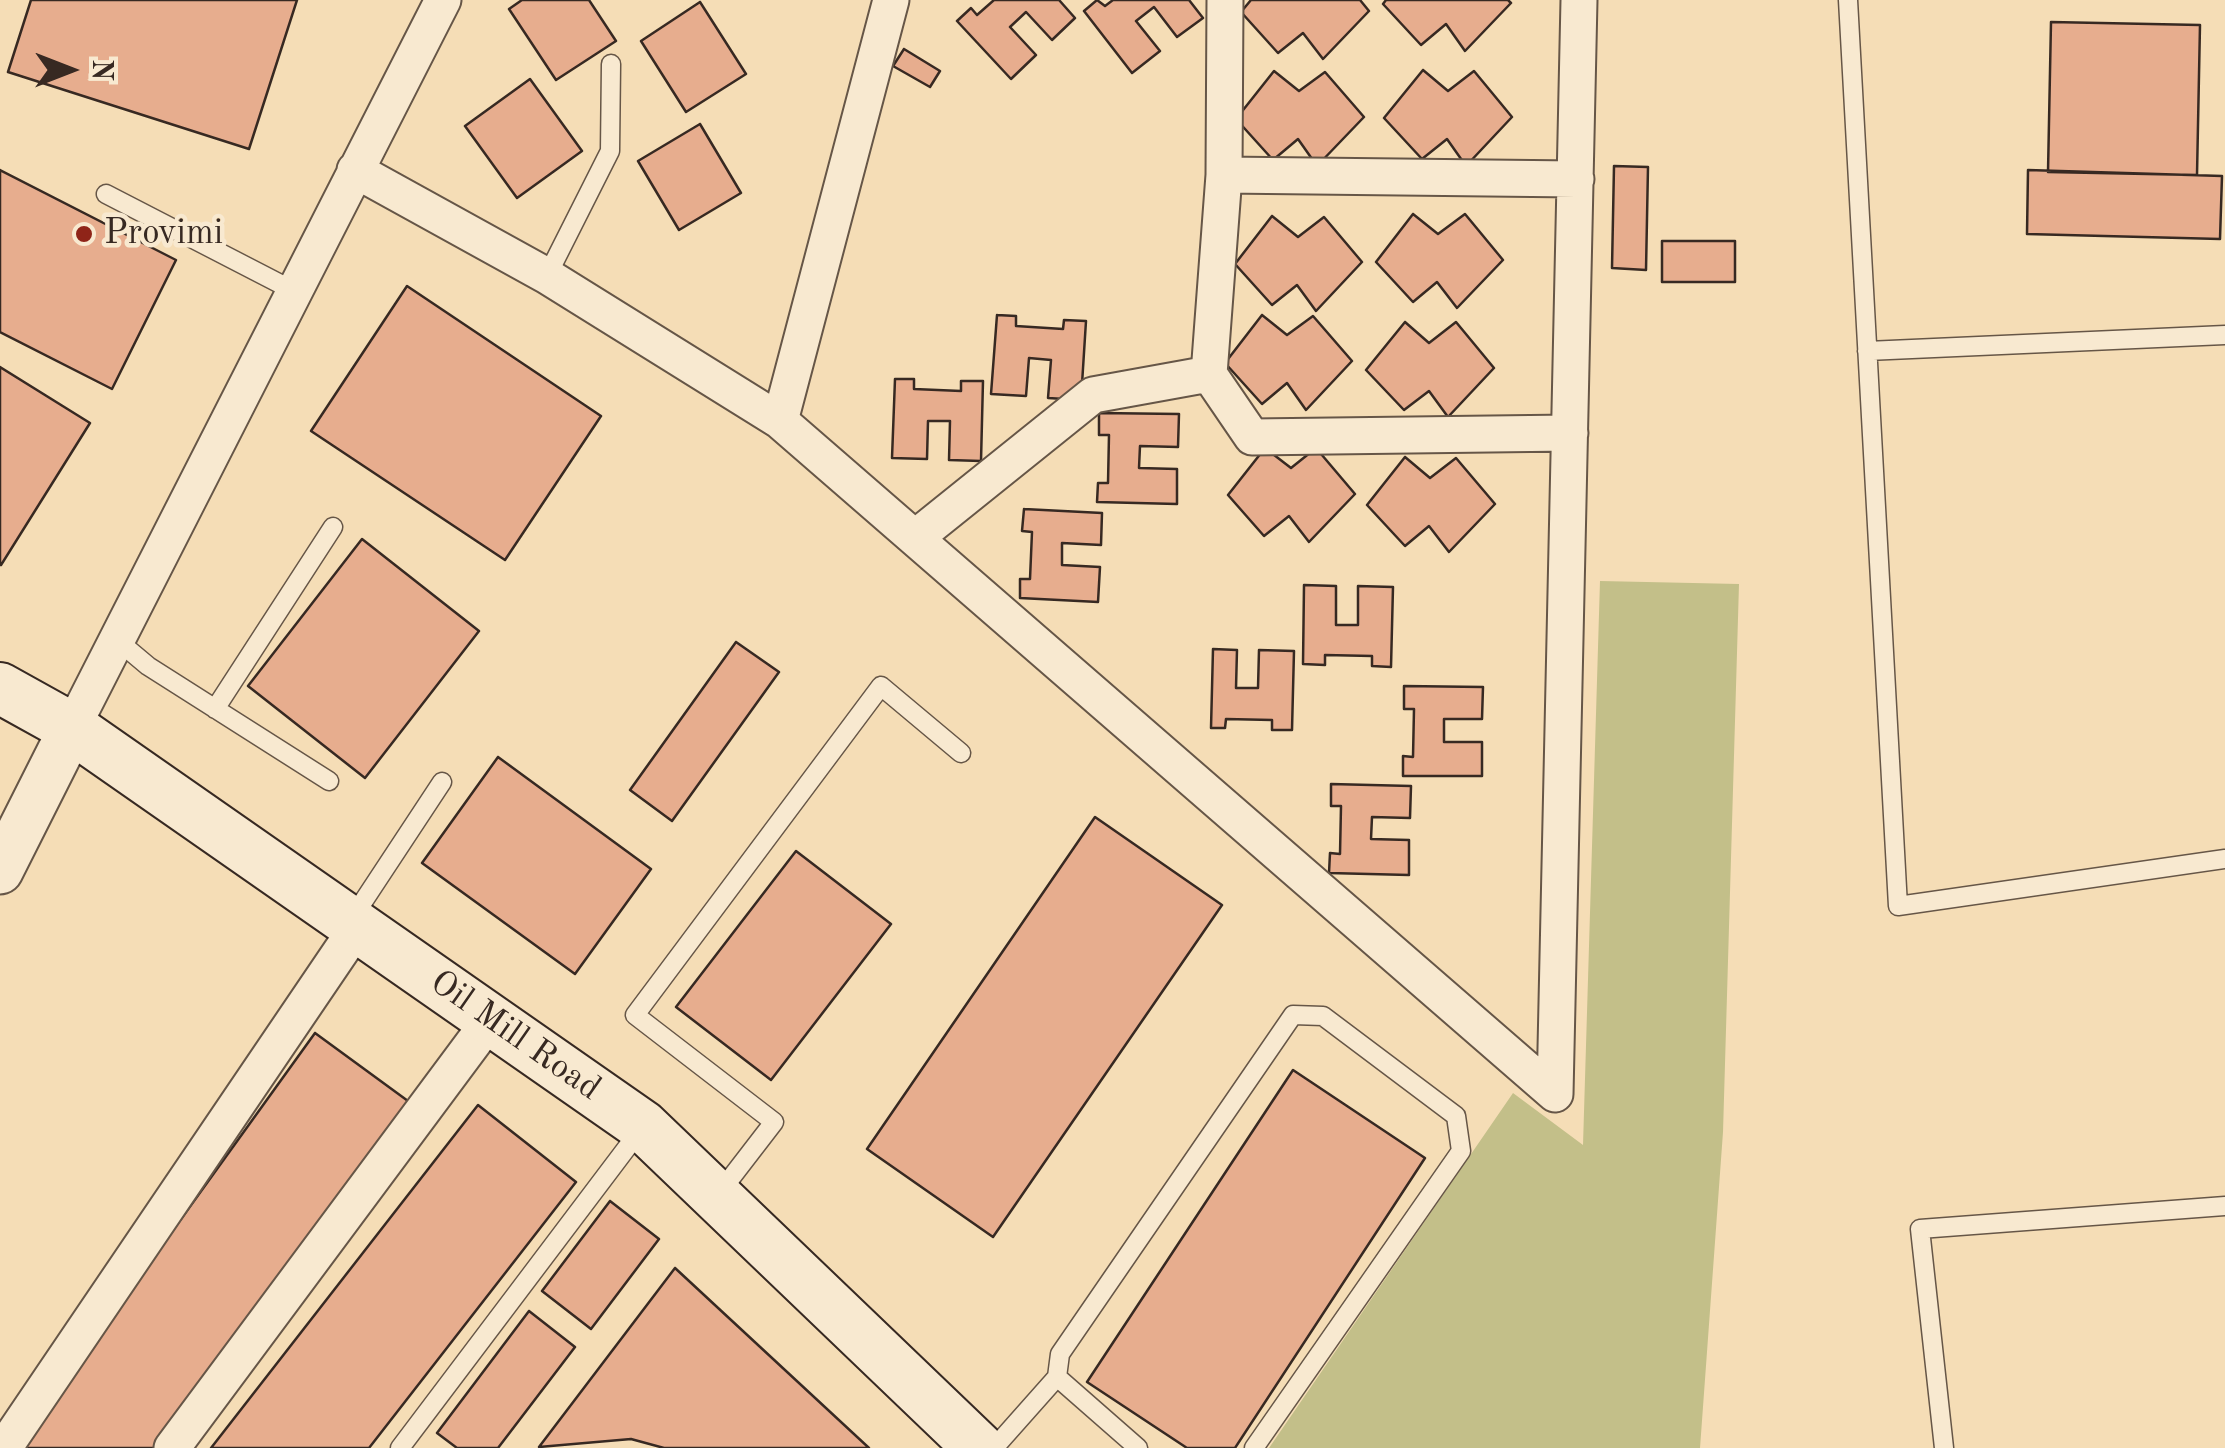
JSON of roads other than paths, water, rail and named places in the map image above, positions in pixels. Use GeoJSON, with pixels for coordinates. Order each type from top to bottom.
{"type":"FeatureCollection","features":[{"type":"Feature","properties":{"kind":"main road","name":"Oil Mill Road"},"geometry":{"type":"LineString","coordinates":[[0,688],[72,728],[643,1126],[979,1448]]}},
{"type":"Feature","properties":{"kind":"street"},"geometry":{"type":"LineString","coordinates":[[0,871],[443,0]]}},
{"type":"Feature","properties":{"kind":"street"},"geometry":{"type":"LineString","coordinates":[[780,422],[891,0]]}},
{"type":"Feature","properties":{"kind":"street"},"geometry":{"type":"LineString","coordinates":[[1225,0],[1224,175],[1209,374],[1252,436],[1570,432]]}},
{"type":"Feature","properties":{"kind":"street"},"geometry":{"type":"LineString","coordinates":[[356,170],[547,276],[780,422],[1555,1094],[1579,0]]}},
{"type":"Feature","properties":{"kind":"street"},"geometry":{"type":"LineString","coordinates":[[1224,175],[1576,180]]}},
{"type":"Feature","properties":{"kind":"street"},"geometry":{"type":"LineString","coordinates":[[915,538],[1093,395],[1209,374]]}},
{"type":"Feature","properties":{"kind":"street"},"geometry":{"type":"LineString","coordinates":[[4,1448],[354,923]]}},
{"type":"Feature","properties":{"kind":"street"},"geometry":{"type":"LineString","coordinates":[[172,1448],[491,1019]]}},
{"type":"Feature","properties":{"kind":"lane"},"geometry":{"type":"LineString","coordinates":[[1848,0],[1898,906],[2225,859]]}},
{"type":"Feature","properties":{"kind":"lane"},"geometry":{"type":"LineString","coordinates":[[547,276],[610,150],[611,64]]}},
{"type":"Feature","properties":{"kind":"lane"},"geometry":{"type":"LineString","coordinates":[[106,194],[294,291]]}},
{"type":"Feature","properties":{"kind":"lane"},"geometry":{"type":"LineString","coordinates":[[1868,351],[2225,335]]}},
{"type":"Feature","properties":{"kind":"lane"},"geometry":{"type":"LineString","coordinates":[[215,709],[333,527]]}},
{"type":"Feature","properties":{"kind":"lane"},"geometry":{"type":"LineString","coordinates":[[117,640],[215,709],[329,781]]}},
{"type":"Feature","properties":{"kind":"lane"},"geometry":{"type":"LineString","coordinates":[[717,1197],[774,1122],[635,1015],[881,686],[961,754]]}},
{"type":"Feature","properties":{"kind":"lane"},"geometry":{"type":"LineString","coordinates":[[354,923],[442,782]]}},
{"type":"Feature","properties":{"kind":"lane"},"geometry":{"type":"LineString","coordinates":[[994,1448],[1057,1377],[1060,1354],[1293,1014],[1324,1016],[1456,1116],[1461,1150],[1254,1448]]}},
{"type":"Feature","properties":{"kind":"lane"},"geometry":{"type":"LineString","coordinates":[[400,1448],[643,1126]]}},
{"type":"Feature","properties":{"kind":"lane"},"geometry":{"type":"LineString","coordinates":[[1944,1448],[1920,1229],[2225,1206]]}},
{"type":"Feature","properties":{"kind":"lane"},"geometry":{"type":"LineString","coordinates":[[1057,1377],[1138,1448]]}},
{"type":"Feature","properties":{"kind":"place","name":"Provimi"},"geometry":{"type":"Point","coordinates":[84,234]}}]}
